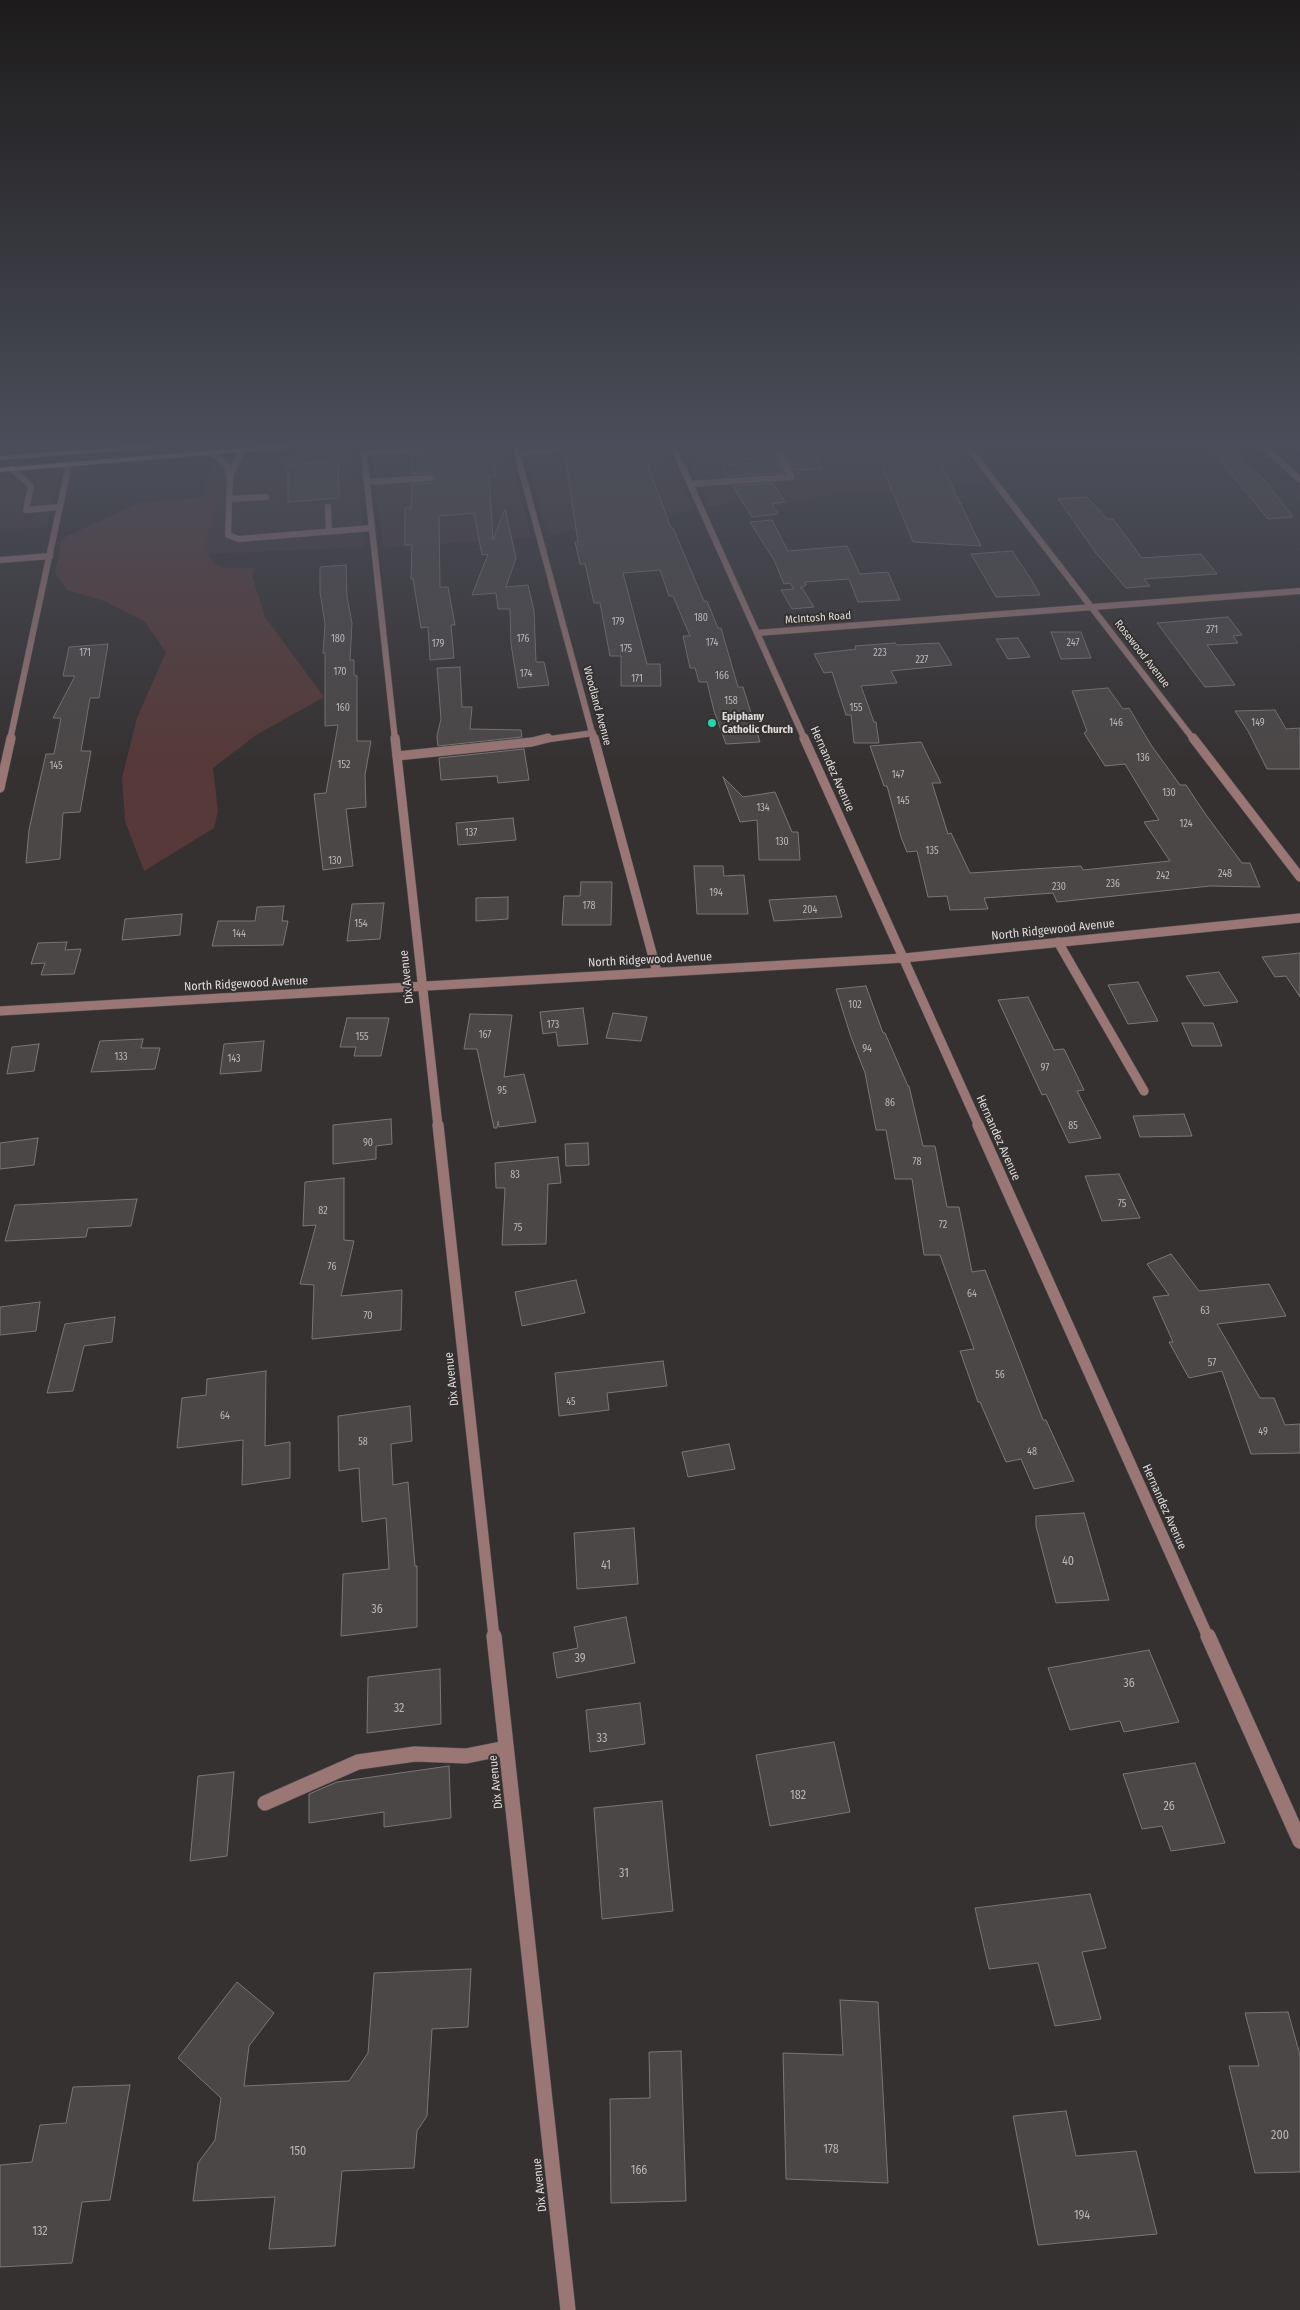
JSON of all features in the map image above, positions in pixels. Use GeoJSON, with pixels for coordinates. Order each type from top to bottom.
{"type":"FeatureCollection","features":[{"type":"Feature","properties":{"kind":"street","name":"Dix Avenue"},"geometry":{"type":"LineString","coordinates":[[375,554],[568,2310]]}},
{"type":"Feature","properties":{"kind":"street","name":"Woodland Avenue"},"geometry":{"type":"LineString","coordinates":[[544,554],[657,972]]}},
{"type":"Feature","properties":{"kind":"street","name":"Hernandez Avenue"},"geometry":{"type":"LineString","coordinates":[[721,554],[1300,1840]]}},
{"type":"Feature","properties":{"kind":"street","name":"Rosewood Avenue"},"geometry":{"type":"LineString","coordinates":[[1051,554],[1300,877]]}},
{"type":"Feature","properties":{"kind":"street"},"geometry":{"type":"LineString","coordinates":[[0,560],[50,556],[0,788]]}},
{"type":"Feature","properties":{"kind":"street","name":"McIntosh Road"},"geometry":{"type":"LineString","coordinates":[[757,633],[1300,591]]}},
{"type":"Feature","properties":{"kind":"street"},"geometry":{"type":"LineString","coordinates":[[397,756],[532,742],[554,737],[593,733]]}},
{"type":"Feature","properties":{"kind":"street","name":"North Ridgewood Avenue"},"geometry":{"type":"LineString","coordinates":[[0,1011],[904,958],[1300,918]]}},
{"type":"Feature","properties":{"kind":"street"},"geometry":{"type":"LineString","coordinates":[[1058,942],[1144,1091]]}},
{"type":"Feature","properties":{"kind":"street"},"geometry":{"type":"LineString","coordinates":[[265,1803],[358,1762],[415,1754],[466,1756],[506,1748]]}},
{"type":"Feature","properties":{"kind":"shaded area"},"geometry":{"type":"Polygon","coordinates":[[[59,554],[209,554],[214,564],[227,568],[256,568],[252,576],[265,617],[324,697],[256,735],[213,768],[218,811],[214,828],[144,871],[125,821],[122,778],[137,718],[166,652],[145,622],[105,601],[67,590],[55,573],[59,554]]]}},
{"type":"Feature","properties":{"kind":"building"},"geometry":{"type":"Polygon","coordinates":[[[412,554],[440,554],[440,587],[448,587],[455,625],[451,625],[454,658],[430,660],[428,627],[421,628],[413,579],[411,579],[412,554]]]}},
{"type":"Feature","properties":{"kind":"building"},"geometry":{"type":"Polygon","coordinates":[[[482,554],[515,554],[516,558],[506,587],[528,585],[534,611],[536,662],[544,662],[549,685],[518,688],[511,644],[510,609],[498,609],[496,593],[472,595],[488,554],[482,554]]]}},
{"type":"Feature","properties":{"kind":"building"},"geometry":{"type":"Polygon","coordinates":[[[578,554],[684,554],[704,601],[707,601],[718,628],[721,628],[738,687],[743,687],[760,742],[726,744],[714,711],[707,682],[699,682],[695,668],[690,668],[683,636],[690,636],[673,596],[669,596],[660,570],[623,573],[647,664],[660,664],[661,686],[621,686],[621,656],[610,656],[600,603],[594,603],[585,564],[580,564],[578,554]]]}},
{"type":"Feature","properties":{"kind":"building"},"geometry":{"type":"Polygon","coordinates":[[[770,554],[851,554],[860,574],[888,572],[900,600],[858,602],[849,579],[805,582],[806,585],[800,588],[802,588],[814,607],[792,609],[781,590],[794,589],[790,583],[784,584],[770,554]]]}},
{"type":"Feature","properties":{"kind":"building"},"geometry":{"type":"Polygon","coordinates":[[[971,554],[1014,554],[1040,595],[996,597],[971,554]]]}},
{"type":"Feature","properties":{"kind":"building"},"geometry":{"type":"Polygon","coordinates":[[[1097,554],[1139,554],[1142,558],[1201,554],[1217,574],[1144,579],[1150,586],[1126,588],[1097,554]]]}},
{"type":"Feature","properties":{"kind":"building"},"geometry":{"type":"Polygon","coordinates":[[[346,565],[347,597],[352,623],[350,660],[354,660],[354,675],[357,676],[357,741],[371,741],[365,775],[366,807],[346,809],[353,866],[323,870],[314,794],[326,793],[338,725],[325,726],[325,653],[323,653],[325,624],[320,592],[320,567],[346,565]]]}},
{"type":"Feature","properties":{"kind":"building"},"geometry":{"type":"Polygon","coordinates":[[[1228,617],[1242,635],[1233,636],[1238,643],[1207,645],[1235,685],[1205,687],[1157,623],[1228,617]]]}},
{"type":"Feature","properties":{"kind":"building"},"geometry":{"type":"Polygon","coordinates":[[[1051,632],[1081,632],[1091,658],[1061,659],[1051,632]]]}},
{"type":"Feature","properties":{"kind":"building"},"geometry":{"type":"Polygon","coordinates":[[[1018,638],[1030,657],[1008,659],[996,639],[1018,638]]]}},
{"type":"Feature","properties":{"kind":"building"},"geometry":{"type":"Polygon","coordinates":[[[895,643],[897,645],[939,643],[952,665],[891,671],[897,683],[861,686],[874,722],[876,722],[879,743],[854,743],[851,715],[846,715],[832,672],[824,673],[814,654],[856,649],[855,646],[895,643]]]}},
{"type":"Feature","properties":{"kind":"building"},"geometry":{"type":"Polygon","coordinates":[[[108,644],[99,698],[90,698],[81,751],[91,751],[80,812],[63,813],[60,859],[26,863],[29,830],[46,754],[54,754],[61,718],[53,718],[75,676],[63,676],[69,647],[108,644]]]}},
{"type":"Feature","properties":{"kind":"building"},"geometry":{"type":"Polygon","coordinates":[[[460,667],[462,707],[472,707],[470,729],[521,730],[522,737],[438,746],[437,736],[441,719],[437,668],[460,667]]]}},
{"type":"Feature","properties":{"kind":"building"},"geometry":{"type":"Polygon","coordinates":[[[1108,688],[1123,709],[1129,708],[1151,745],[1180,785],[1186,785],[1242,863],[1250,863],[1260,887],[1210,886],[1057,902],[1053,893],[984,898],[988,909],[950,910],[947,896],[928,897],[917,851],[907,852],[887,786],[884,786],[870,746],[921,742],[941,783],[932,783],[948,834],[951,833],[970,873],[1081,866],[1083,870],[1170,861],[1144,822],[1159,820],[1125,764],[1105,766],[1084,733],[1087,731],[1072,691],[1108,688]]]}},
{"type":"Feature","properties":{"kind":"building"},"geometry":{"type":"Polygon","coordinates":[[[1275,710],[1286,729],[1300,728],[1300,769],[1267,769],[1248,731],[1235,711],[1275,710]]]}},
{"type":"Feature","properties":{"kind":"building"},"geometry":{"type":"Polygon","coordinates":[[[524,749],[529,780],[498,783],[497,776],[441,780],[439,758],[524,749]]]}},
{"type":"Feature","properties":{"kind":"building"},"geometry":{"type":"Polygon","coordinates":[[[723,777],[743,797],[775,792],[792,832],[798,832],[800,860],[759,860],[757,820],[740,822],[723,777]]]}},
{"type":"Feature","properties":{"kind":"building"},"geometry":{"type":"Polygon","coordinates":[[[513,818],[516,840],[458,845],[456,823],[513,818]]]}},
{"type":"Feature","properties":{"kind":"building"},"geometry":{"type":"Polygon","coordinates":[[[694,866],[723,866],[724,876],[744,875],[748,914],[697,914],[694,866]]]}},
{"type":"Feature","properties":{"kind":"building"},"geometry":{"type":"Polygon","coordinates":[[[581,882],[612,882],[611,925],[562,925],[564,896],[580,896],[581,882]]]}},
{"type":"Feature","properties":{"kind":"building"},"geometry":{"type":"Polygon","coordinates":[[[836,896],[842,917],[774,921],[769,900],[836,896]]]}},
{"type":"Feature","properties":{"kind":"building"},"geometry":{"type":"Polygon","coordinates":[[[508,897],[508,919],[476,921],[476,898],[508,897]]]}},
{"type":"Feature","properties":{"kind":"building"},"geometry":{"type":"Polygon","coordinates":[[[384,903],[380,939],[347,941],[352,904],[384,903]]]}},
{"type":"Feature","properties":{"kind":"building"},"geometry":{"type":"Polygon","coordinates":[[[284,906],[282,921],[288,921],[283,945],[212,946],[218,921],[255,921],[257,907],[284,906]]]}},
{"type":"Feature","properties":{"kind":"building"},"geometry":{"type":"Polygon","coordinates":[[[182,914],[180,935],[122,940],[125,919],[182,914]]]}},
{"type":"Feature","properties":{"kind":"building"},"geometry":{"type":"Polygon","coordinates":[[[67,942],[65,950],[81,949],[74,974],[41,975],[45,963],[31,964],[38,943],[67,942]]]}},
{"type":"Feature","properties":{"kind":"building"},"geometry":{"type":"Polygon","coordinates":[[[1300,953],[1300,997],[1286,976],[1275,977],[1262,957],[1300,953]]]}},
{"type":"Feature","properties":{"kind":"building"},"geometry":{"type":"Polygon","coordinates":[[[1219,972],[1238,1002],[1204,1006],[1186,976],[1219,972]]]}},
{"type":"Feature","properties":{"kind":"building"},"geometry":{"type":"Polygon","coordinates":[[[1138,982],[1158,1021],[1128,1024],[1108,985],[1138,982]]]}},
{"type":"Feature","properties":{"kind":"building"},"geometry":{"type":"Polygon","coordinates":[[[866,986],[883,1033],[885,1033],[909,1086],[923,1146],[935,1146],[947,1207],[959,1207],[972,1272],[985,1270],[1043,1420],[1046,1420],[1074,1481],[1034,1489],[1021,1459],[1006,1462],[980,1402],[978,1402],[960,1351],[974,1349],[940,1255],[924,1255],[912,1179],[895,1179],[886,1130],[876,1130],[865,1073],[836,989],[866,986]]]}},
{"type":"Feature","properties":{"kind":"building"},"geometry":{"type":"Polygon","coordinates":[[[1028,997],[1054,1050],[1064,1049],[1084,1090],[1077,1091],[1101,1138],[1069,1143],[1046,1094],[1042,1095],[998,1000],[1028,997]]]}},
{"type":"Feature","properties":{"kind":"building"},"geometry":{"type":"Polygon","coordinates":[[[583,1008],[588,1044],[558,1046],[556,1032],[543,1034],[540,1012],[583,1008]]]}},
{"type":"Feature","properties":{"kind":"building"},"geometry":{"type":"Polygon","coordinates":[[[613,1013],[647,1017],[641,1041],[606,1038],[613,1013]]]}},
{"type":"Feature","properties":{"kind":"building"},"geometry":{"type":"Polygon","coordinates":[[[470,1014],[512,1015],[504,1077],[524,1074],[536,1122],[499,1127],[498,1121],[497,1128],[494,1128],[477,1049],[464,1049],[470,1014]]]}},
{"type":"Feature","properties":{"kind":"building"},"geometry":{"type":"Polygon","coordinates":[[[347,1018],[389,1018],[381,1056],[354,1056],[356,1047],[340,1047],[347,1018]]]}},
{"type":"Feature","properties":{"kind":"building"},"geometry":{"type":"Polygon","coordinates":[[[1182,1023],[1213,1023],[1222,1046],[1192,1046],[1182,1023]]]}},
{"type":"Feature","properties":{"kind":"building"},"geometry":{"type":"Polygon","coordinates":[[[143,1039],[141,1048],[160,1048],[155,1069],[91,1072],[100,1041],[143,1039]]]}},
{"type":"Feature","properties":{"kind":"building"},"geometry":{"type":"Polygon","coordinates":[[[264,1041],[261,1071],[220,1074],[224,1044],[264,1041]]]}},
{"type":"Feature","properties":{"kind":"building"},"geometry":{"type":"Polygon","coordinates":[[[39,1044],[34,1071],[7,1074],[12,1047],[39,1044]]]}},
{"type":"Feature","properties":{"kind":"building"},"geometry":{"type":"Polygon","coordinates":[[[1184,1114],[1192,1136],[1140,1137],[1133,1116],[1184,1114]]]}},
{"type":"Feature","properties":{"kind":"building"},"geometry":{"type":"Polygon","coordinates":[[[391,1119],[392,1144],[376,1146],[376,1159],[333,1164],[333,1125],[391,1119]]]}},
{"type":"Feature","properties":{"kind":"building"},"geometry":{"type":"Polygon","coordinates":[[[38,1138],[34,1165],[0,1169],[0,1143],[38,1138]]]}},
{"type":"Feature","properties":{"kind":"building"},"geometry":{"type":"Polygon","coordinates":[[[588,1143],[589,1165],[566,1166],[565,1144],[588,1143]]]}},
{"type":"Feature","properties":{"kind":"building"},"geometry":{"type":"Polygon","coordinates":[[[558,1157],[561,1183],[548,1184],[546,1244],[502,1245],[505,1188],[496,1188],[495,1163],[558,1157]]]}},
{"type":"Feature","properties":{"kind":"building"},"geometry":{"type":"Polygon","coordinates":[[[1119,1174],[1140,1218],[1102,1221],[1085,1176],[1119,1174]]]}},
{"type":"Feature","properties":{"kind":"building"},"geometry":{"type":"Polygon","coordinates":[[[344,1178],[344,1240],[354,1241],[341,1296],[402,1290],[401,1330],[312,1339],[314,1285],[300,1284],[316,1225],[303,1226],[305,1182],[344,1178]]]}},
{"type":"Feature","properties":{"kind":"building"},"geometry":{"type":"Polygon","coordinates":[[[137,1199],[131,1226],[88,1228],[86,1237],[5,1241],[15,1205],[137,1199]]]}},
{"type":"Feature","properties":{"kind":"building"},"geometry":{"type":"Polygon","coordinates":[[[1171,1254],[1199,1291],[1269,1284],[1286,1316],[1217,1324],[1260,1398],[1274,1398],[1285,1425],[1300,1424],[1300,1453],[1251,1454],[1222,1371],[1189,1378],[1169,1342],[1173,1342],[1153,1297],[1169,1295],[1147,1264],[1171,1254]]]}},
{"type":"Feature","properties":{"kind":"building"},"geometry":{"type":"Polygon","coordinates":[[[576,1280],[585,1313],[522,1326],[515,1292],[576,1280]]]}},
{"type":"Feature","properties":{"kind":"building"},"geometry":{"type":"Polygon","coordinates":[[[40,1302],[36,1331],[0,1335],[0,1307],[40,1302]]]}},
{"type":"Feature","properties":{"kind":"building"},"geometry":{"type":"Polygon","coordinates":[[[115,1317],[112,1342],[84,1346],[73,1391],[47,1393],[65,1324],[115,1317]]]}},
{"type":"Feature","properties":{"kind":"building"},"geometry":{"type":"Polygon","coordinates":[[[663,1361],[667,1386],[607,1393],[609,1410],[559,1416],[555,1373],[663,1361]]]}},
{"type":"Feature","properties":{"kind":"building"},"geometry":{"type":"Polygon","coordinates":[[[266,1371],[265,1446],[290,1442],[290,1478],[242,1485],[243,1440],[177,1448],[182,1398],[206,1395],[207,1379],[266,1371]]]}},
{"type":"Feature","properties":{"kind":"building"},"geometry":{"type":"Polygon","coordinates":[[[410,1406],[412,1441],[391,1444],[393,1485],[408,1482],[415,1566],[417,1566],[417,1627],[341,1636],[343,1574],[389,1569],[386,1518],[362,1522],[359,1468],[339,1471],[338,1416],[410,1406]]]}},
{"type":"Feature","properties":{"kind":"building"},"geometry":{"type":"Polygon","coordinates":[[[729,1444],[735,1469],[688,1477],[682,1452],[729,1444]]]}},
{"type":"Feature","properties":{"kind":"building"},"geometry":{"type":"Polygon","coordinates":[[[1084,1513],[1109,1600],[1056,1603],[1036,1526],[1036,1516],[1084,1513]]]}},
{"type":"Feature","properties":{"kind":"building"},"geometry":{"type":"Polygon","coordinates":[[[634,1528],[638,1584],[577,1589],[574,1533],[634,1528]]]}},
{"type":"Feature","properties":{"kind":"building"},"geometry":{"type":"Polygon","coordinates":[[[626,1617],[635,1663],[557,1678],[553,1653],[578,1648],[574,1627],[626,1617]]]}},
{"type":"Feature","properties":{"kind":"building"},"geometry":{"type":"Polygon","coordinates":[[[1149,1650],[1179,1722],[1124,1732],[1120,1721],[1070,1730],[1048,1668],[1149,1650]]]}},
{"type":"Feature","properties":{"kind":"building"},"geometry":{"type":"Polygon","coordinates":[[[440,1669],[441,1724],[367,1733],[368,1677],[440,1669]]]}},
{"type":"Feature","properties":{"kind":"building"},"geometry":{"type":"Polygon","coordinates":[[[640,1703],[645,1744],[590,1752],[586,1710],[640,1703]]]}},
{"type":"Feature","properties":{"kind":"building"},"geometry":{"type":"Polygon","coordinates":[[[834,1742],[850,1812],[770,1826],[756,1755],[834,1742]]]}},
{"type":"Feature","properties":{"kind":"building"},"geometry":{"type":"Polygon","coordinates":[[[1195,1763],[1225,1843],[1171,1851],[1162,1826],[1142,1829],[1123,1774],[1195,1763]]]}},
{"type":"Feature","properties":{"kind":"building"},"geometry":{"type":"Polygon","coordinates":[[[449,1766],[451,1818],[384,1827],[384,1812],[309,1823],[309,1794],[337,1782],[449,1766]]]}},
{"type":"Feature","properties":{"kind":"building"},"geometry":{"type":"Polygon","coordinates":[[[234,1772],[227,1856],[190,1861],[198,1776],[234,1772]]]}},
{"type":"Feature","properties":{"kind":"building"},"geometry":{"type":"Polygon","coordinates":[[[662,1801],[673,1911],[602,1919],[594,1808],[662,1801]]]}},
{"type":"Feature","properties":{"kind":"building"},"geometry":{"type":"Polygon","coordinates":[[[1090,1894],[1106,1948],[1082,1952],[1101,2019],[1055,2026],[1038,1963],[989,1969],[975,1908],[1090,1894]]]}},
{"type":"Feature","properties":{"kind":"building"},"geometry":{"type":"Polygon","coordinates":[[[471,1969],[468,2027],[432,2029],[427,2116],[417,2131],[414,2168],[342,2171],[335,2246],[269,2249],[275,2197],[193,2201],[198,2163],[215,2140],[221,2098],[178,2058],[237,1982],[274,2013],[249,2046],[244,2086],[349,2081],[368,2053],[374,1973],[471,1969]]]}},
{"type":"Feature","properties":{"kind":"building"},"geometry":{"type":"Polygon","coordinates":[[[840,2000],[878,2002],[888,2183],[786,2179],[783,2053],[843,2055],[840,2000]]]}},
{"type":"Feature","properties":{"kind":"building"},"geometry":{"type":"Polygon","coordinates":[[[1288,2012],[1300,2055],[1300,2172],[1255,2173],[1229,2066],[1259,2066],[1245,2013],[1288,2012]]]}},
{"type":"Feature","properties":{"kind":"building"},"geometry":{"type":"Polygon","coordinates":[[[681,2051],[686,2201],[611,2203],[610,2099],[650,2098],[649,2052],[681,2051]]]}},
{"type":"Feature","properties":{"kind":"building"},"geometry":{"type":"Polygon","coordinates":[[[130,2085],[110,2200],[82,2202],[72,2263],[0,2267],[0,2165],[32,2162],[40,2125],[66,2123],[73,2087],[130,2085]]]}},
{"type":"Feature","properties":{"kind":"building"},"geometry":{"type":"Polygon","coordinates":[[[1066,2111],[1076,2156],[1136,2151],[1157,2234],[1038,2245],[1013,2116],[1066,2111]]]}},
{"type":"Feature","properties":{"kind":"place","name":"Epiphany Catholic Church"},"geometry":{"type":"Point","coordinates":[712,723]}}]}
